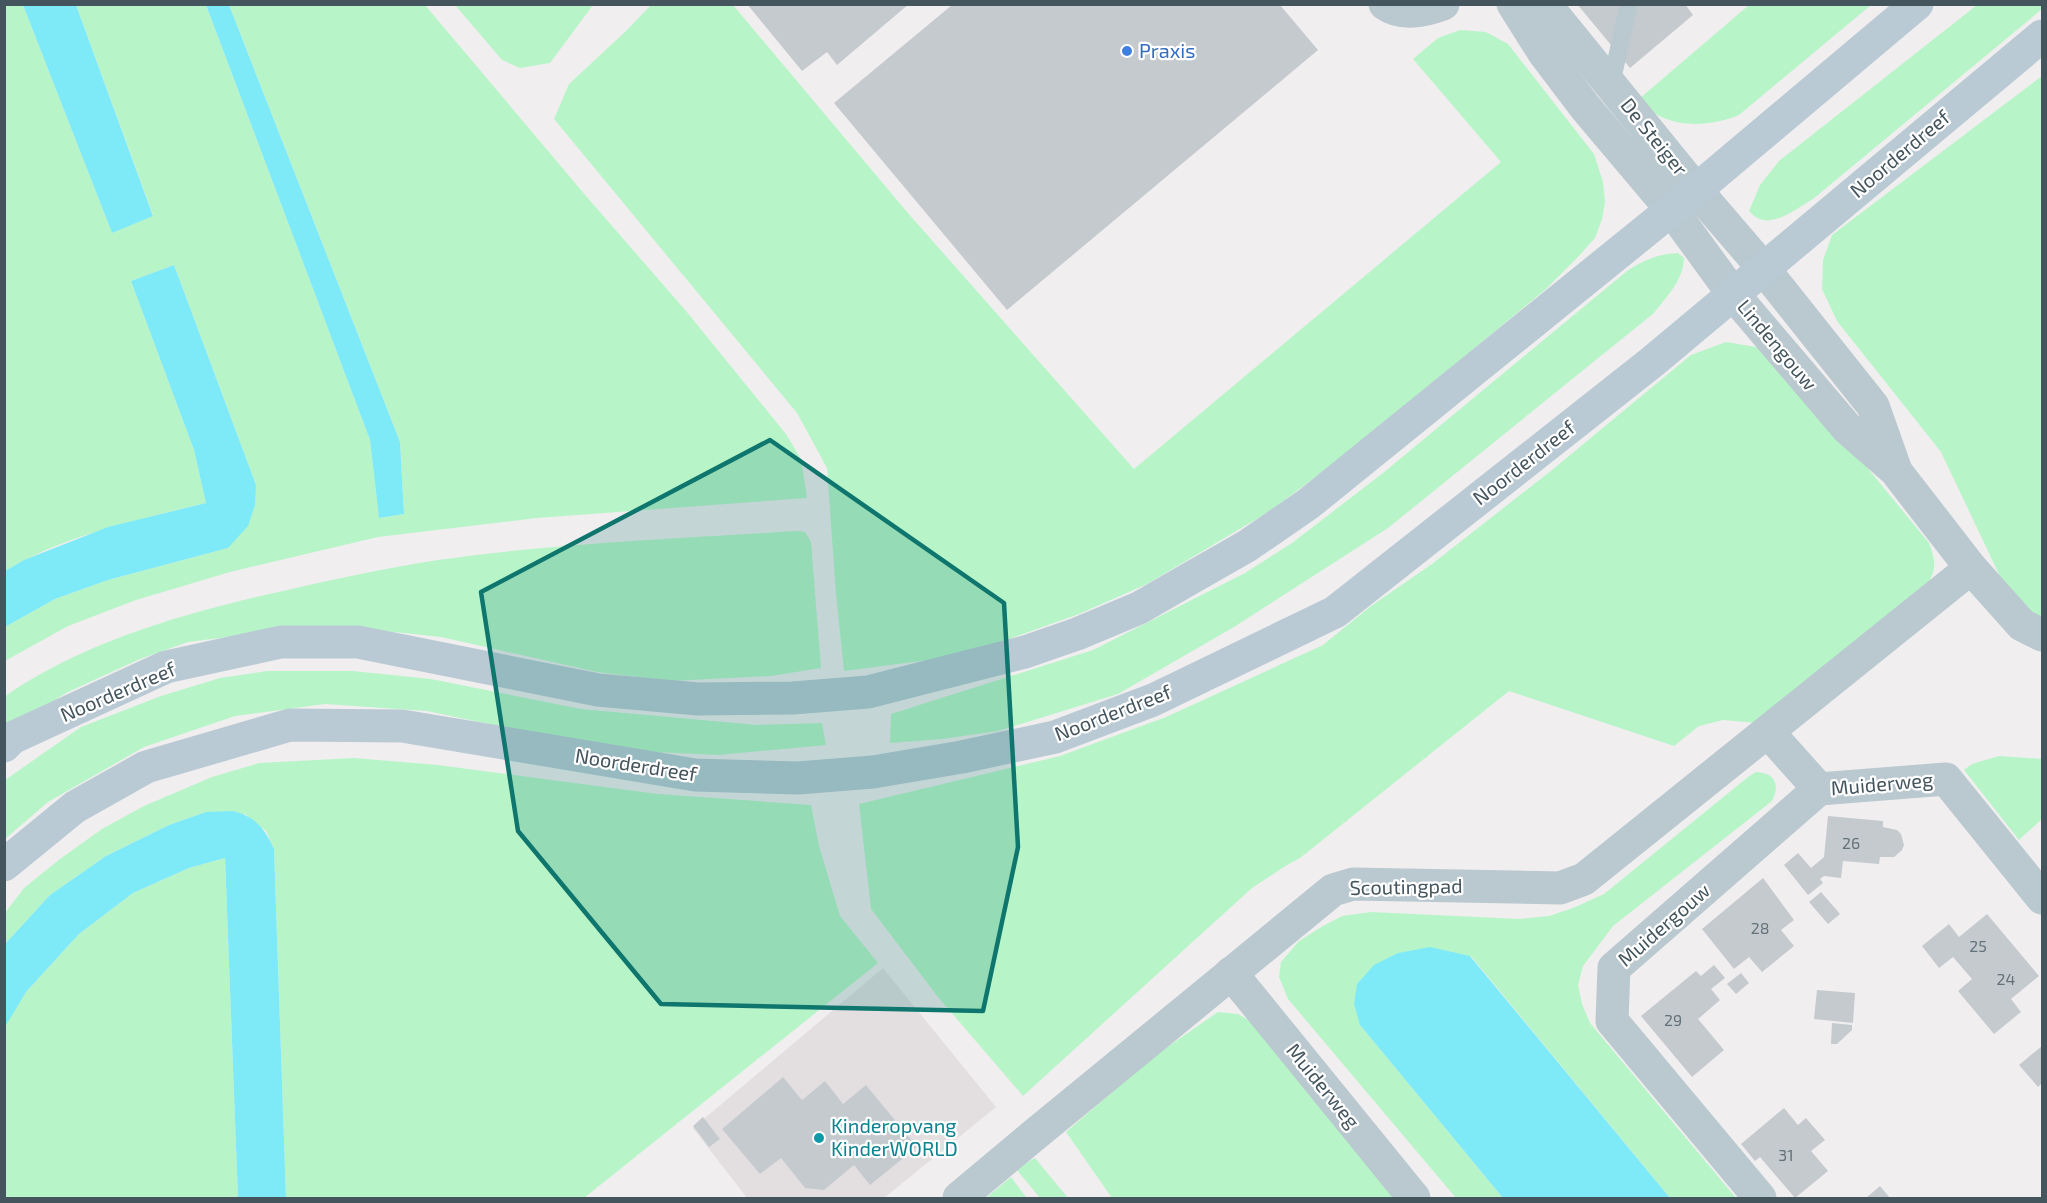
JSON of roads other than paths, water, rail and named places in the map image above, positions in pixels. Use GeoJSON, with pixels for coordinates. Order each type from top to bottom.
{"type":"FeatureCollection","features":[{"type":"Feature","properties":{"kind":"main road","name":"Noorderdreef"},"geometry":{"type":"LineString","coordinates":[[4,746],[12,738],[166,667],[281,642],[358,642],[598,690],[698,699],[793,698],[868,692],[1025,652],[1077,634],[1139,608],[1247,546],[1308,504],[1683,200],[1917,4]]}},
{"type":"Feature","properties":{"kind":"main road","name":"Noorderdreef"},"geometry":{"type":"LineString","coordinates":[[4,865],[75,807],[146,767],[290,725],[402,726],[695,775],[798,778],[873,772],[962,757],[1055,737],[1153,700],[1335,612],[1652,362],[2043,36]]}},
{"type":"Feature","properties":{"kind":"street"},"geometry":{"type":"LineString","coordinates":[[1385,4],[1402,11],[1427,10],[1443,4]]}},
{"type":"Feature","properties":{"kind":"street","name":"De Steiger"},"geometry":{"type":"LineString","coordinates":[[1513,4],[1544,53],[1585,107],[1683,200],[1764,268]]}},
{"type":"Feature","properties":{"kind":"street","name":"De Steiger"},"geometry":{"type":"LineString","coordinates":[[1545,4],[1611,84],[1683,200]]}},
{"type":"Feature","properties":{"kind":"street","name":"Lindengouw"},"geometry":{"type":"LineString","coordinates":[[1683,200],[1733,294],[1847,428],[1895,470],[1971,568],[2022,625],[2043,635]]}},
{"type":"Feature","properties":{"kind":"street","name":"Lindengouw"},"geometry":{"type":"LineString","coordinates":[[1764,268],[1873,406],[1895,470]]}},
{"type":"Feature","properties":{"kind":"street"},"geometry":{"type":"LineString","coordinates":[[1819,789],[1768,732],[1971,568]]}},
{"type":"Feature","properties":{"kind":"street","name":"Scoutingpad"},"geometry":{"type":"LineString","coordinates":[[959,1198],[1333,890],[1353,884],[1560,888],[1584,879],[1768,732]]}},
{"type":"Feature","properties":{"kind":"street","name":"Muiderweg"},"geometry":{"type":"LineString","coordinates":[[1819,789],[1946,779],[2043,898]]}},
{"type":"Feature","properties":{"kind":"street","name":"Muidergouw"},"geometry":{"type":"LineString","coordinates":[[1760,1198],[1612,1022],[1614,968],[1819,789]]}},
{"type":"Feature","properties":{"kind":"street","name":"Muiderweg"},"geometry":{"type":"LineString","coordinates":[[1232,973],[1414,1198]]}},
{"type":"Feature","properties":{"kind":"lane"},"geometry":{"type":"LineString","coordinates":[[1585,107],[1611,84],[1629,4]]}},
{"type":"Feature","properties":{"kind":"water"},"geometry":{"type":"Polygon","coordinates":[[[23,5],[76,5],[153,216],[112,233],[23,5]]]}},
{"type":"Feature","properties":{"kind":"water"},"geometry":{"type":"Polygon","coordinates":[[[206,5],[229,5],[400,442],[404,514],[379,518],[370,440],[206,5]]]}},
{"type":"Feature","properties":{"kind":"water"},"geometry":{"type":"Polygon","coordinates":[[[174,265],[256,485],[255,505],[248,526],[228,548],[108,580],[55,599],[5,627],[5,571],[24,560],[108,527],[206,503],[194,450],[131,281],[174,265]]]}},
{"type":"Feature","properties":{"kind":"water"},"geometry":{"type":"Polygon","coordinates":[[[233,811],[247,816],[258,824],[274,849],[286,1198],[238,1198],[225,858],[189,868],[133,893],[79,934],[26,992],[5,1027],[5,944],[50,895],[106,856],[169,825],[206,812],[233,811]]]}},
{"type":"Feature","properties":{"kind":"water"},"geometry":{"type":"Polygon","coordinates":[[[1430,947],[1470,956],[1670,1198],[1503,1198],[1360,1025],[1354,1004],[1357,984],[1374,965],[1398,953],[1430,947]]]}},
{"type":"Feature","properties":{"kind":"place","name":"Praxis"},"geometry":{"type":"Point","coordinates":[1127,51]}},
{"type":"Feature","properties":{"kind":"place","name":"Kinderopvang KinderWORLD"},"geometry":{"type":"Point","coordinates":[819,1138]}}]}
